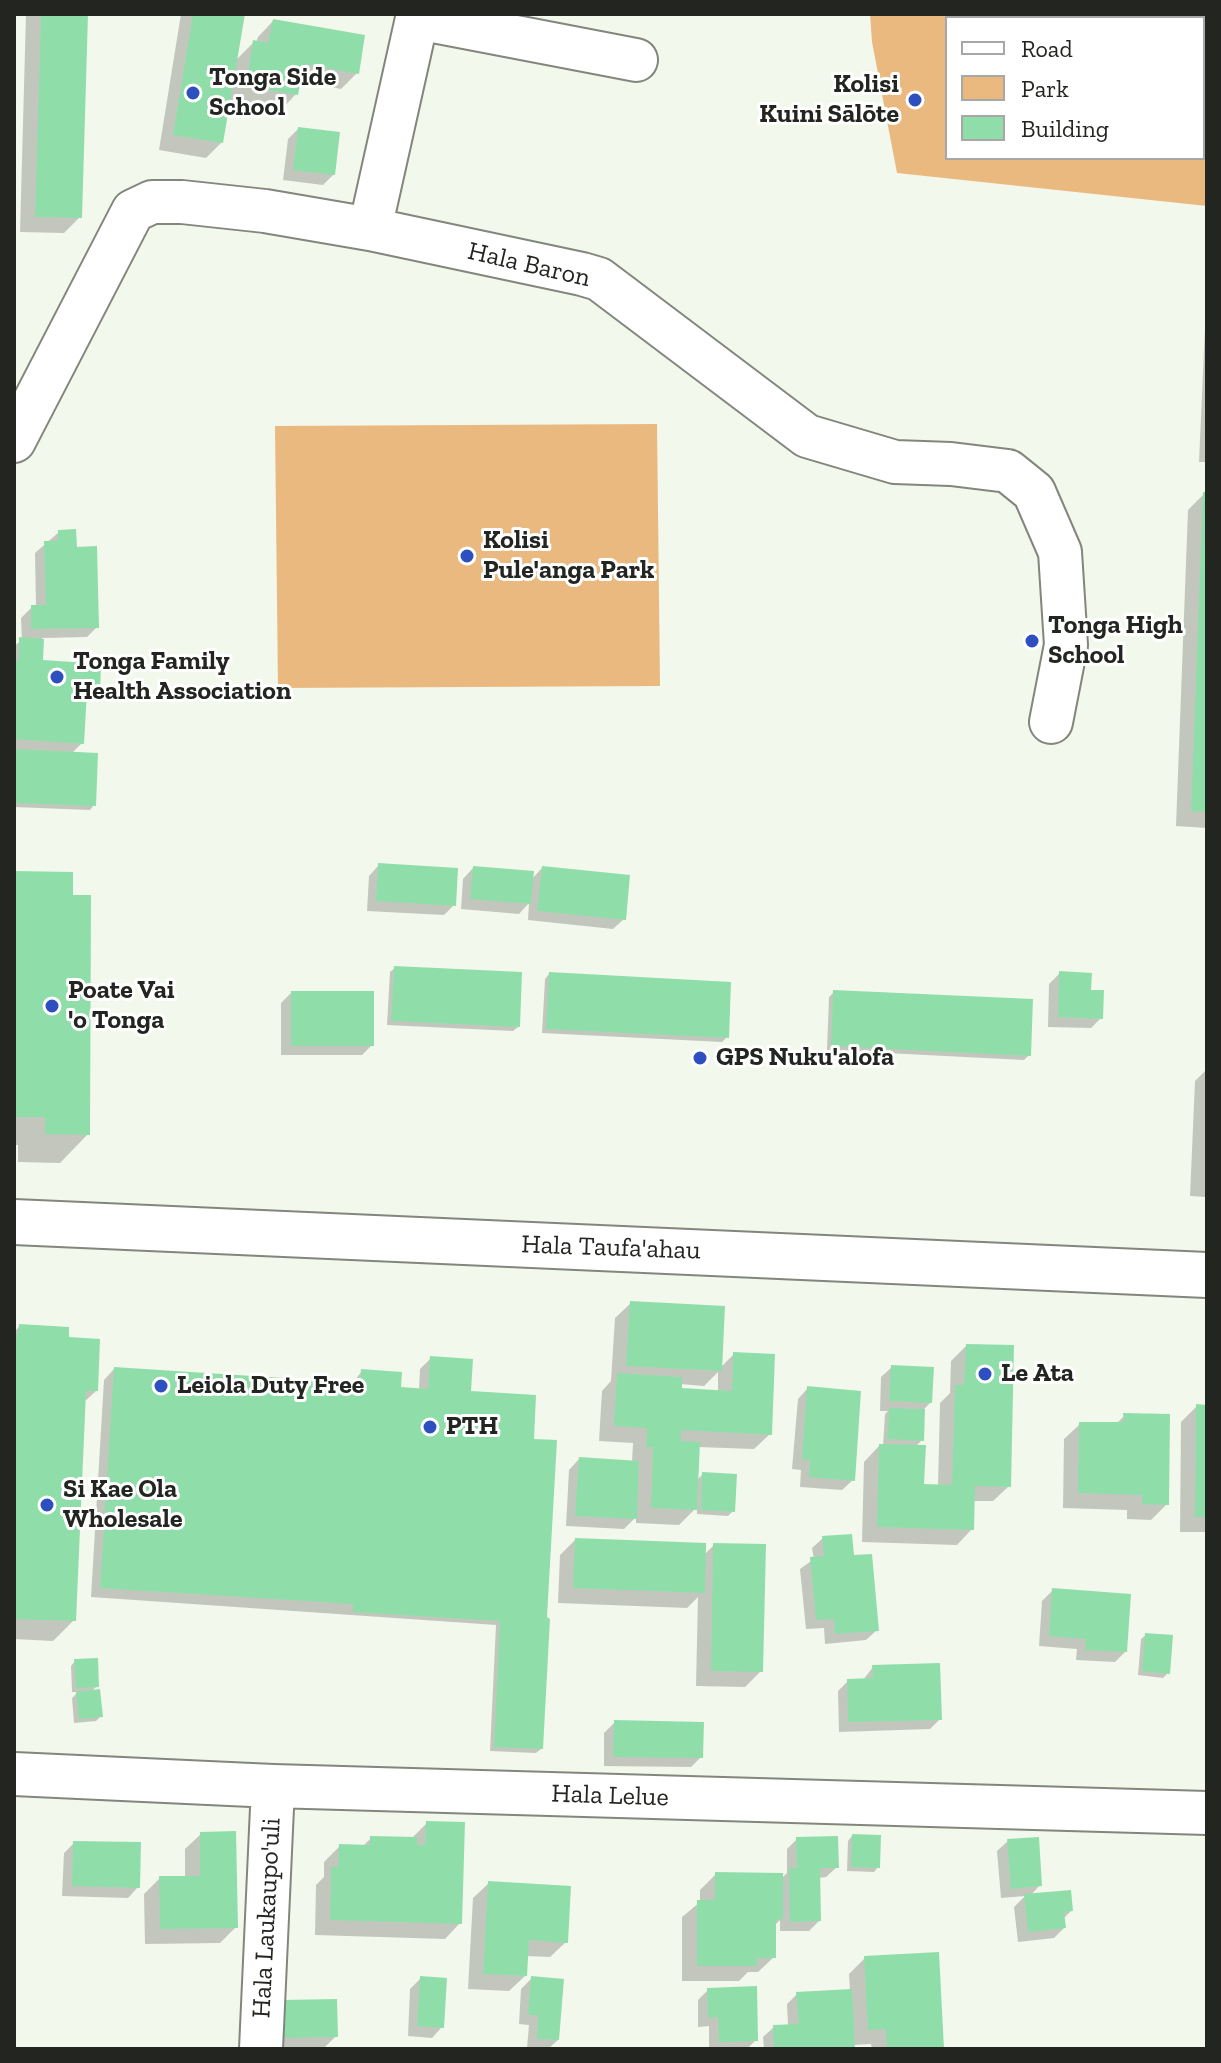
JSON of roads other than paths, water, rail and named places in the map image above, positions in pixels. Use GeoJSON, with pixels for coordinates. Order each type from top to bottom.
{"type":"FeatureCollection","features":[{"type":"Feature","properties":{"kind":"main road","name":"Hala Taufa'ahau"},"geometry":{"type":"LineString","coordinates":[[14,1222],[1207,1275]]}},
{"type":"Feature","properties":{"kind":"street"},"geometry":{"type":"LineString","coordinates":[[370,229],[417,16],[636,60]]}},
{"type":"Feature","properties":{"kind":"street","name":"Hala Baron"},"geometry":{"type":"LineString","coordinates":[[14,441],[133,211],[152,202],[265,211],[370,229],[599,279],[807,436],[895,462],[951,464],[1008,471],[1034,492],[1060,552],[1066,645],[1051,722]]}},
{"type":"Feature","properties":{"kind":"street","name":"Hala Lelue"},"geometry":{"type":"LineString","coordinates":[[14,1774],[273,1786],[1207,1813]]}},
{"type":"Feature","properties":{"kind":"street","name":"Hala Laukaupo'uli"},"geometry":{"type":"LineString","coordinates":[[261,2049],[273,1786]]}},
{"type":"Feature","properties":{"kind":"place","name":"Tonga Side School"},"geometry":{"type":"Point","coordinates":[193,93]}},
{"type":"Feature","properties":{"kind":"place","name":"Kolisi Kuini Sālōte"},"geometry":{"type":"Point","coordinates":[915,100]}},
{"type":"Feature","properties":{"kind":"place","name":"Kolisi Pule'anga Park"},"geometry":{"type":"Point","coordinates":[467,556]}},
{"type":"Feature","properties":{"kind":"place","name":"Tonga High School"},"geometry":{"type":"Point","coordinates":[1032,641]}},
{"type":"Feature","properties":{"kind":"place","name":"Tonga Family Health Association"},"geometry":{"type":"Point","coordinates":[57,677]}},
{"type":"Feature","properties":{"kind":"place","name":"Poate Vai 'o Tonga"},"geometry":{"type":"Point","coordinates":[52,1006]}},
{"type":"Feature","properties":{"kind":"place","name":"GPS Nuku'alofa"},"geometry":{"type":"Point","coordinates":[700,1058]}},
{"type":"Feature","properties":{"kind":"place","name":"Le Ata"},"geometry":{"type":"Point","coordinates":[985,1374]}},
{"type":"Feature","properties":{"kind":"place","name":"Leiola Duty Free"},"geometry":{"type":"Point","coordinates":[161,1386]}},
{"type":"Feature","properties":{"kind":"place","name":"PTH"},"geometry":{"type":"Point","coordinates":[430,1427]}},
{"type":"Feature","properties":{"kind":"place","name":"Si Kae Ola Wholesale"},"geometry":{"type":"Point","coordinates":[47,1505]}}]}
